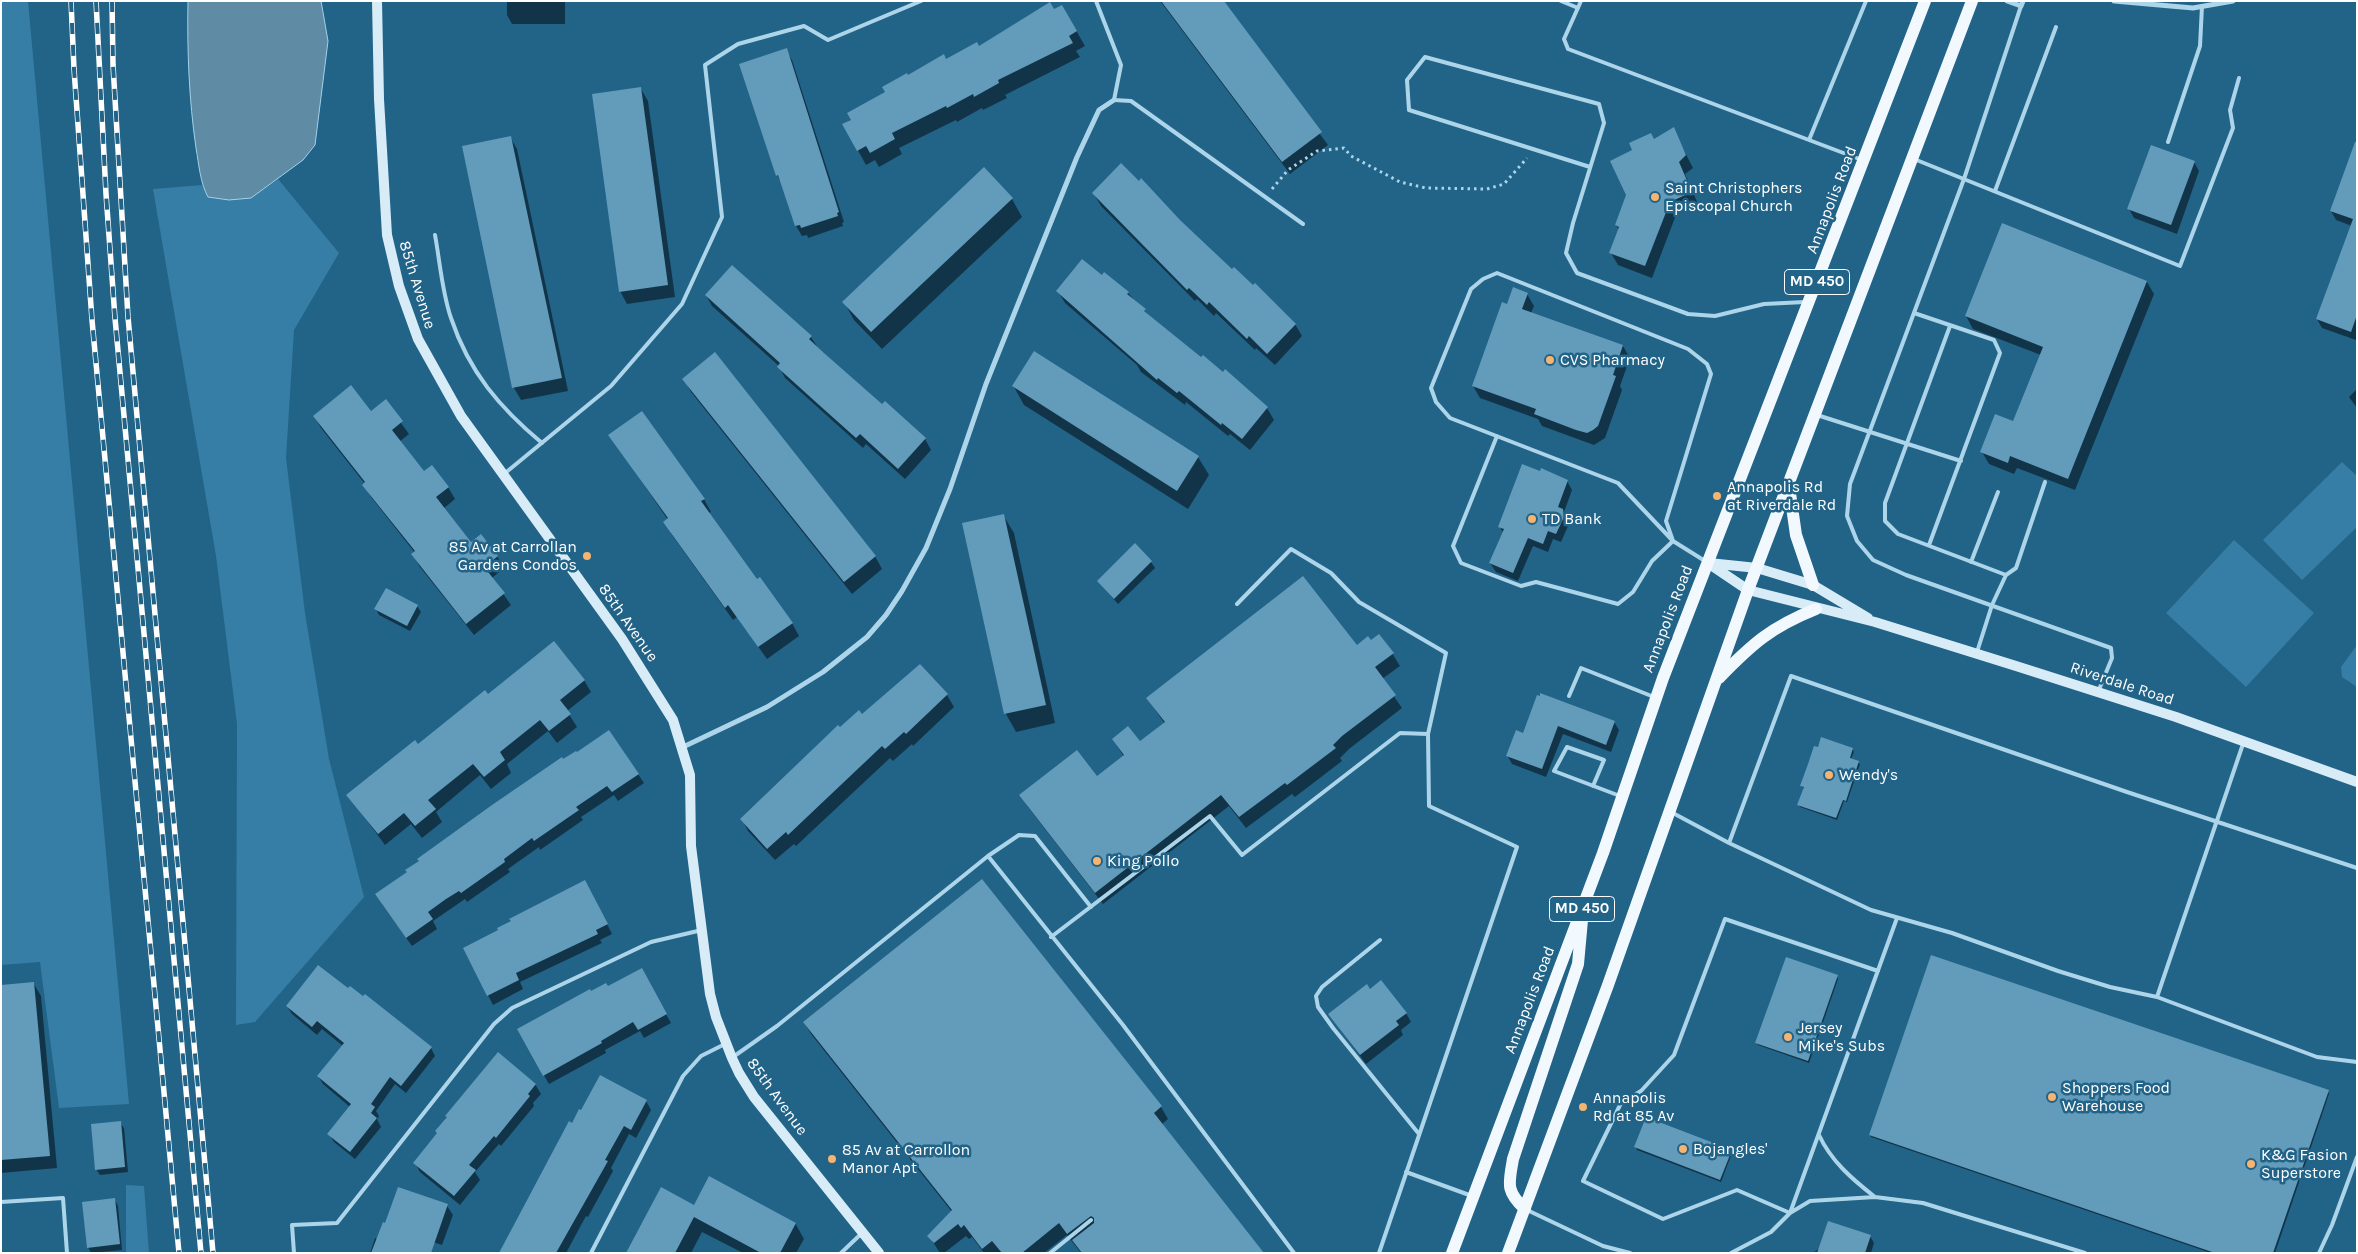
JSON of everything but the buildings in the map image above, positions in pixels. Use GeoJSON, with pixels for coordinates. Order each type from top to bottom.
{"type":"FeatureCollection","features":[{"type":"Feature","properties":{"kind":"main road","name":"Annapolis Road"},"geometry":{"type":"LineString","coordinates":[[1452,1253],[1584,902],[1656,698],[1925,1]]}},
{"type":"Feature","properties":{"kind":"main road","name":"MD 450"},"geometry":{"type":"LineString","coordinates":[[1508,1253],[1670,811],[1748,590],[1972,1]]}},
{"type":"Feature","properties":{"kind":"main road"},"geometry":{"type":"LineString","coordinates":[[1789,482],[1796,535],[1813,586]]}},
{"type":"Feature","properties":{"kind":"main road"},"geometry":{"type":"LineString","coordinates":[[1715,681],[1746,650],[1767,633],[1780,624],[1816,609]]}},
{"type":"Feature","properties":{"kind":"main road"},"geometry":{"type":"LineString","coordinates":[[1524,1209],[1512,1198],[1509,1182],[1513,1159],[1578,964],[1584,902]]}},
{"type":"Feature","properties":{"kind":"street","name":"85th Avenue"},"geometry":{"type":"LineString","coordinates":[[376,1],[378,99],[386,235],[399,286],[418,339],[442,384],[504,475],[622,638],[673,720],[683,747],[690,775],[691,846],[710,994],[726,1044],[739,1073],[754,1096],[879,1253]]}},
{"type":"Feature","properties":{"kind":"street"},"geometry":{"type":"LineString","coordinates":[[2007,1],[2022,4]]}},
{"type":"Feature","properties":{"kind":"street"},"geometry":{"type":"LineString","coordinates":[[2114,1],[2202,6],[2233,1]]}},
{"type":"Feature","properties":{"kind":"street"},"geometry":{"type":"LineString","coordinates":[[683,747],[767,707],[823,672],[867,637],[886,615],[926,548],[950,489],[986,384],[1077,157],[1099,110],[1114,100]]}},
{"type":"Feature","properties":{"kind":"street","name":"Riverdale Road"},"geometry":{"type":"LineString","coordinates":[[1708,563],[1757,568],[1813,586],[1875,622]]}},
{"type":"Feature","properties":{"kind":"street","name":"Riverdale Road"},"geometry":{"type":"LineString","coordinates":[[1708,563],[1748,590],[1816,609],[1875,622],[2098,692],[2244,741],[2357,782]]}},
{"type":"Feature","properties":{"kind":"lane"},"geometry":{"type":"LineString","coordinates":[[504,475],[611,386],[682,304],[722,217],[705,65],[738,44],[764,35],[804,26],[828,40],[921,1]]}},
{"type":"Feature","properties":{"kind":"lane"},"geometry":{"type":"LineString","coordinates":[[1096,1],[1121,65],[1114,100],[1131,101],[1303,224]]}},
{"type":"Feature","properties":{"kind":"lane"},"geometry":{"type":"LineString","coordinates":[[1562,1],[1578,8]]}},
{"type":"Feature","properties":{"kind":"lane"},"geometry":{"type":"LineString","coordinates":[[1581,1],[1564,39],[1568,49],[1864,161]]}},
{"type":"Feature","properties":{"kind":"lane"},"geometry":{"type":"LineString","coordinates":[[1809,140],[1866,1]]}},
{"type":"Feature","properties":{"kind":"lane"},"geometry":{"type":"LineString","coordinates":[[2022,4],[1964,179],[1850,484],[1847,516],[1857,541],[1874,560],[1906,575],[2111,648],[2112,658],[2098,692]]}},
{"type":"Feature","properties":{"kind":"lane"},"geometry":{"type":"LineString","coordinates":[[2168,142],[2200,46],[2202,6]]}},
{"type":"Feature","properties":{"kind":"lane"},"geometry":{"type":"LineString","coordinates":[[1995,192],[2056,27]]}},
{"type":"Feature","properties":{"kind":"lane"},"geometry":{"type":"LineString","coordinates":[[1590,167],[1409,110],[1407,80],[1425,57],[1599,104],[1604,123],[1573,223],[1566,253],[1578,273],[1688,314],[1715,316],[1764,304],[1810,302]]}},
{"type":"Feature","properties":{"kind":"lane"},"geometry":{"type":"LineString","coordinates":[[1912,158],[2180,266],[2233,128],[2230,110],[2239,78]]}},
{"type":"Feature","properties":{"kind":"lane"},"geometry":{"type":"LineString","coordinates":[[435,235],[451,317],[465,351],[489,392],[511,416],[542,443]]}},
{"type":"Feature","properties":{"kind":"lane"},"geometry":{"type":"LineString","coordinates":[[1673,541],[1666,521],[1711,374],[1707,364],[1688,349],[1497,273],[1483,279],[1471,290],[1431,388],[1436,402],[1450,418],[1618,483],[1673,541],[1708,563]]}},
{"type":"Feature","properties":{"kind":"lane"},"geometry":{"type":"LineString","coordinates":[[1914,313],[1994,340],[2000,352],[1930,545]]}},
{"type":"Feature","properties":{"kind":"lane"},"geometry":{"type":"LineString","coordinates":[[1950,326],[1885,503],[1885,521],[1898,534],[2006,575]]}},
{"type":"Feature","properties":{"kind":"lane"},"geometry":{"type":"LineString","coordinates":[[1815,414],[1960,461]]}},
{"type":"Feature","properties":{"kind":"lane"},"geometry":{"type":"LineString","coordinates":[[1496,436],[1454,546],[1461,562],[1521,586],[1536,582],[1618,604],[1633,592],[1652,561],[1673,541]]}},
{"type":"Feature","properties":{"kind":"lane"},"geometry":{"type":"LineString","coordinates":[[1976,654],[1992,605],[2006,575],[2016,568],[2045,482]]}},
{"type":"Feature","properties":{"kind":"lane"},"geometry":{"type":"LineString","coordinates":[[1971,562],[1998,492]]}},
{"type":"Feature","properties":{"kind":"lane"},"geometry":{"type":"LineString","coordinates":[[1236,604],[1291,549],[1331,573],[1359,602],[1446,653],[1428,734],[1429,806],[1517,847],[1379,1253]]}},
{"type":"Feature","properties":{"kind":"lane"},"geometry":{"type":"LineString","coordinates":[[1569,696],[1581,668],[1656,698]]}},
{"type":"Feature","properties":{"kind":"lane"},"geometry":{"type":"LineString","coordinates":[[1729,843],[1791,676],[2216,822],[2357,868]]}},
{"type":"Feature","properties":{"kind":"lane"},"geometry":{"type":"LineString","coordinates":[[1051,937],[1210,816],[1242,855],[1400,733],[1428,734]]}},
{"type":"Feature","properties":{"kind":"lane"},"geometry":{"type":"LineString","coordinates":[[2157,997],[2244,741]]}},
{"type":"Feature","properties":{"kind":"lane"},"geometry":{"type":"LineString","coordinates":[[1593,786],[1604,760],[1567,747],[1554,771],[1593,786],[1622,797]]}},
{"type":"Feature","properties":{"kind":"lane"},"geometry":{"type":"LineString","coordinates":[[1670,811],[1729,843],[1865,907],[1952,933],[2084,979],[2157,997],[2317,1057],[2357,1062]]}},
{"type":"Feature","properties":{"kind":"lane"},"geometry":{"type":"LineString","coordinates":[[732,1058],[784,1020],[988,856],[1019,835],[1035,836],[1091,906]]}},
{"type":"Feature","properties":{"kind":"lane"},"geometry":{"type":"LineString","coordinates":[[988,856],[1122,1025],[1294,1253]]}},
{"type":"Feature","properties":{"kind":"lane"},"geometry":{"type":"LineString","coordinates":[[1790,1213],[1897,918]]}},
{"type":"Feature","properties":{"kind":"lane"},"geometry":{"type":"LineString","coordinates":[[1790,1213],[1737,1190],[1663,1219],[1583,1181],[1621,1103],[1641,1090],[1674,1054],[1725,919],[1878,971]]}},
{"type":"Feature","properties":{"kind":"lane"},"geometry":{"type":"LineString","coordinates":[[294,1253],[292,1225],[337,1223],[494,1024],[512,1008],[651,942],[702,930]]}},
{"type":"Feature","properties":{"kind":"lane"},"geometry":{"type":"LineString","coordinates":[[1380,940],[1322,987],[1316,996],[1318,1007],[1419,1134]]}},
{"type":"Feature","properties":{"kind":"lane"},"geometry":{"type":"LineString","coordinates":[[591,1253],[684,1076],[701,1056],[726,1044]]}},
{"type":"Feature","properties":{"kind":"lane"},"geometry":{"type":"LineString","coordinates":[[1819,1134],[1827,1152],[1853,1180],[1875,1197]]}},
{"type":"Feature","properties":{"kind":"lane"},"geometry":{"type":"LineString","coordinates":[[2318,1253],[2332,1225],[2357,1157]]}},
{"type":"Feature","properties":{"kind":"lane"},"geometry":{"type":"LineString","coordinates":[[1406,1172],[1473,1196]]}},
{"type":"Feature","properties":{"kind":"lane"},"geometry":{"type":"LineString","coordinates":[[1731,1253],[1771,1232],[1790,1213],[1810,1201],[1875,1197],[1923,1203],[2085,1253]]}},
{"type":"Feature","properties":{"kind":"lane"},"geometry":{"type":"LineString","coordinates":[[1,1202],[63,1198],[67,1253]]}},
{"type":"Feature","properties":{"kind":"lane"},"geometry":{"type":"LineString","coordinates":[[1524,1209],[1603,1246],[1630,1253]]}},
{"type":"Feature","properties":{"kind":"lane"},"geometry":{"type":"LineString","coordinates":[[1050,1253],[1091,1220]]}},
{"type":"Feature","properties":{"kind":"lane"},"geometry":{"type":"LineString","coordinates":[[841,1253],[863,1233]]}},
{"type":"Feature","properties":{"kind":"lane"},"geometry":{"type":"LineString","coordinates":[[1600,1253],[1603,1246]]}},
{"type":"Feature","properties":{"kind":"path"},"geometry":{"type":"LineString","coordinates":[[1265,197],[1288,170],[1317,151],[1344,148],[1351,156],[1400,182],[1426,188],[1487,189],[1504,184],[1533,149]]}},
{"type":"Feature","properties":{"kind":"shaded area"},"geometry":{"type":"Polygon","coordinates":[[[1,1],[28,1],[129,1104],[59,1108],[40,962],[1,965],[1,1]]]}},
{"type":"Feature","properties":{"kind":"shaded area"},"geometry":{"type":"Polygon","coordinates":[[[188,1],[321,1],[328,41],[315,145],[303,160],[251,198],[229,200],[208,197],[203,185],[196,148],[190,93],[188,1]]]}},
{"type":"Feature","properties":{"kind":"shaded area"},"geometry":{"type":"Polygon","coordinates":[[[278,179],[339,253],[294,330],[286,458],[305,613],[329,759],[364,897],[255,1022],[236,1025],[237,724],[216,556],[153,189],[202,185],[208,197],[238,199],[253,195],[278,179]]]}},
{"type":"Feature","properties":{"kind":"shaded area"},"geometry":{"type":"Polygon","coordinates":[[[2342,462],[2357,476],[2357,527],[2302,580],[2263,540],[2342,462]]]}},
{"type":"Feature","properties":{"kind":"shaded area"},"geometry":{"type":"Polygon","coordinates":[[[2234,540],[2314,613],[2246,687],[2166,613],[2234,540]]]}},
{"type":"Feature","properties":{"kind":"shaded area"},"geometry":{"type":"Polygon","coordinates":[[[2357,645],[2357,687],[2342,677],[2341,667],[2357,645]]]}},
{"type":"Feature","properties":{"kind":"shaded area"},"geometry":{"type":"Polygon","coordinates":[[[126,1185],[144,1186],[149,1253],[126,1253],[126,1185]]]}},
{"type":"Feature","properties":{"kind":"railway"},"geometry":{"type":"LineString","coordinates":[[71,1],[92,320],[179,1253]]}},
{"type":"Feature","properties":{"kind":"railway"},"geometry":{"type":"LineString","coordinates":[[96,1],[106,194],[115,318],[201,1253]]}},
{"type":"Feature","properties":{"kind":"railway"},"geometry":{"type":"LineString","coordinates":[[112,1],[113,65],[128,317],[213,1253]]}},
{"type":"Feature","properties":{"kind":"place","name":"Saint Christophers Episcopal Church"},"geometry":{"type":"Point","coordinates":[1655,197]}},
{"type":"Feature","properties":{"kind":"place","name":"CVS Pharmacy"},"geometry":{"type":"Point","coordinates":[1550,360]}},
{"type":"Feature","properties":{"kind":"place","name":"Annapolis Rd at Riverdale Rd"},"geometry":{"type":"Point","coordinates":[1717,496]}},
{"type":"Feature","properties":{"kind":"place","name":"TD Bank"},"geometry":{"type":"Point","coordinates":[1532,519]}},
{"type":"Feature","properties":{"kind":"place","name":"85 Av at Carrollan Gardens Condos"},"geometry":{"type":"Point","coordinates":[587,556]}},
{"type":"Feature","properties":{"kind":"place","name":"Wendy's"},"geometry":{"type":"Point","coordinates":[1829,775]}},
{"type":"Feature","properties":{"kind":"place","name":"King Pollo"},"geometry":{"type":"Point","coordinates":[1097,861]}},
{"type":"Feature","properties":{"kind":"place","name":"Jersey Mike's Subs"},"geometry":{"type":"Point","coordinates":[1788,1037]}},
{"type":"Feature","properties":{"kind":"place","name":"Shoppers Food Warehouse"},"geometry":{"type":"Point","coordinates":[2052,1097]}},
{"type":"Feature","properties":{"kind":"place","name":"Annapolis Rd at 85 Av"},"geometry":{"type":"Point","coordinates":[1583,1107]}},
{"type":"Feature","properties":{"kind":"place","name":"Bojangles'"},"geometry":{"type":"Point","coordinates":[1683,1149]}},
{"type":"Feature","properties":{"kind":"place","name":"85 Av at Carrollon Manor Apt"},"geometry":{"type":"Point","coordinates":[832,1159]}},
{"type":"Feature","properties":{"kind":"place","name":"K&G Fasion Superstore"},"geometry":{"type":"Point","coordinates":[2251,1164]}}]}
